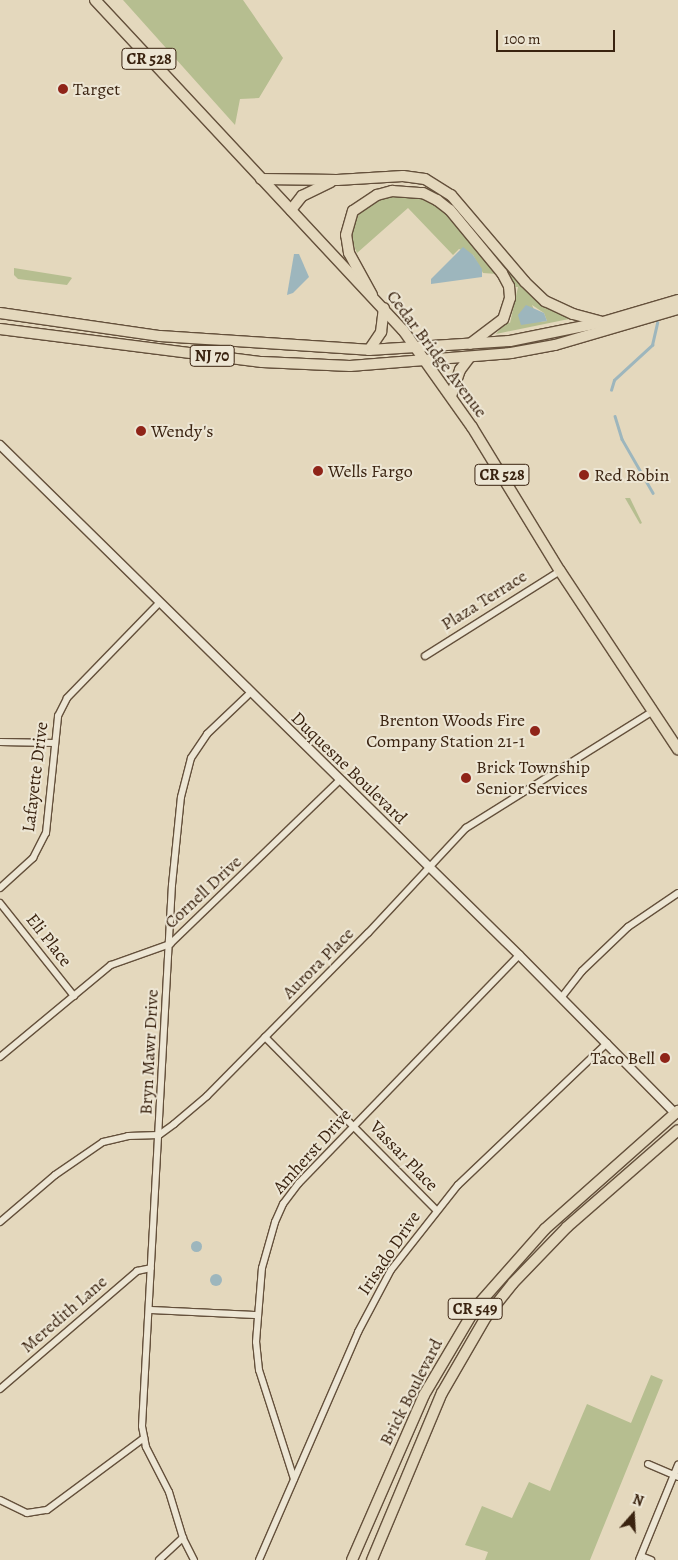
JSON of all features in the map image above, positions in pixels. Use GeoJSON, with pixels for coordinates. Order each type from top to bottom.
{"type":"FeatureCollection","features":[{"type":"Feature","properties":{"kind":"main road","name":"Cedar Bridge Avenue"},"geometry":{"type":"LineString","coordinates":[[95,0],[261,179],[372,294],[416,348],[451,396],[560,571],[678,749]]}},
{"type":"Feature","properties":{"kind":"main road"},"geometry":{"type":"LineString","coordinates":[[261,179],[337,180],[403,176],[435,183],[451,194],[535,292],[558,309],[603,322]]}},
{"type":"Feature","properties":{"kind":"main road"},"geometry":{"type":"LineString","coordinates":[[291,210],[302,196],[337,180]]}},
{"type":"Feature","properties":{"kind":"main road"},"geometry":{"type":"LineString","coordinates":[[372,294],[350,253],[346,235],[353,212],[377,195],[392,191],[423,193],[437,200],[456,217],[502,273],[509,286],[509,303],[503,319],[468,346]]}},
{"type":"Feature","properties":{"kind":"main road","name":"NJ 70"},"geometry":{"type":"LineString","coordinates":[[0,313],[160,336],[369,350],[468,346],[510,341],[603,322],[678,300]]}},
{"type":"Feature","properties":{"kind":"main road"},"geometry":{"type":"LineString","coordinates":[[369,350],[381,332],[384,308]]}},
{"type":"Feature","properties":{"kind":"main road","name":"NJ 70"},"geometry":{"type":"LineString","coordinates":[[0,329],[297,365],[426,362],[469,358],[555,345],[678,309]]}},
{"type":"Feature","properties":{"kind":"main road"},"geometry":{"type":"LineString","coordinates":[[451,396],[460,370],[469,358]]}},
{"type":"Feature","properties":{"kind":"main road","name":"Brick Boulevard"},"geometry":{"type":"LineString","coordinates":[[352,1560],[425,1393],[476,1307],[545,1229],[677,1112]]}},
{"type":"Feature","properties":{"kind":"main road","name":"Brick Boulevard"},"geometry":{"type":"LineString","coordinates":[[372,1560],[442,1393],[486,1317],[512,1282],[568,1226],[678,1130]]}},
{"type":"Feature","properties":{"kind":"street","name":"Duquesne Boulevard"},"geometry":{"type":"LineString","coordinates":[[0,445],[677,1112]]}},
{"type":"Feature","properties":{"kind":"street","name":"Plaza Terrace"},"geometry":{"type":"LineString","coordinates":[[425,656],[560,571]]}},
{"type":"Feature","properties":{"kind":"street","name":"Lafayette Drive"},"geometry":{"type":"LineString","coordinates":[[0,888],[33,858],[46,833],[58,716],[67,698],[159,603]]}},
{"type":"Feature","properties":{"kind":"street","name":"Bryn Mawr Drive"},"geometry":{"type":"LineString","coordinates":[[144,1438],[142,1415],[172,886],[185,774],[207,734],[250,693]]}},
{"type":"Feature","properties":{"kind":"street","name":"Aurora Place"},"geometry":{"type":"LineString","coordinates":[[159,1134],[207,1096],[368,933],[428,866],[466,828],[653,711]]}},
{"type":"Feature","properties":{"kind":"street"},"geometry":{"type":"LineString","coordinates":[[0,742],[55,743]]}},
{"type":"Feature","properties":{"kind":"street","name":"Cornell Drive"},"geometry":{"type":"LineString","coordinates":[[0,1057],[111,965],[170,944],[340,780]]}},
{"type":"Feature","properties":{"kind":"street"},"geometry":{"type":"LineString","coordinates":[[562,998],[582,971],[628,927],[678,893]]}},
{"type":"Feature","properties":{"kind":"street","name":"Eli Place"},"geometry":{"type":"LineString","coordinates":[[0,903],[74,996]]}},
{"type":"Feature","properties":{"kind":"street","name":"Amherst Drive"},"geometry":{"type":"LineString","coordinates":[[294,1479],[259,1370],[257,1315],[262,1268],[283,1204],[354,1126],[519,955]]}},
{"type":"Feature","properties":{"kind":"street","name":"Vassar Place"},"geometry":{"type":"LineString","coordinates":[[265,1037],[436,1210]]}},
{"type":"Feature","properties":{"kind":"street","name":"Irisado Drive"},"geometry":{"type":"LineString","coordinates":[[259,1560],[380,1286],[436,1210],[458,1185],[608,1044]]}},
{"type":"Feature","properties":{"kind":"street"},"geometry":{"type":"LineString","coordinates":[[0,1222],[55,1175],[103,1142],[128,1136],[159,1134]]}},
{"type":"Feature","properties":{"kind":"street","name":"Meredith Lane"},"geometry":{"type":"LineString","coordinates":[[0,1389],[137,1271],[150,1268]]}},
{"type":"Feature","properties":{"kind":"street"},"geometry":{"type":"LineString","coordinates":[[149,1310],[257,1315]]}},
{"type":"Feature","properties":{"kind":"street"},"geometry":{"type":"LineString","coordinates":[[0,1500],[28,1513],[47,1510],[144,1438],[169,1492],[183,1538],[194,1560]]}},
{"type":"Feature","properties":{"kind":"street"},"geometry":{"type":"LineString","coordinates":[[648,1464],[676,1476]]}},
{"type":"Feature","properties":{"kind":"street"},"geometry":{"type":"LineString","coordinates":[[652,1560],[640,1558],[676,1476],[678,1465]]}},
{"type":"Feature","properties":{"kind":"street"},"geometry":{"type":"LineString","coordinates":[[159,1560],[183,1538]]}},
{"type":"Feature","properties":{"kind":"green space"},"geometry":{"type":"Polygon","coordinates":[[[123,0],[243,0],[283,58],[259,98],[240,99],[235,125],[123,0]]]}},
{"type":"Feature","properties":{"kind":"green space"},"geometry":{"type":"Polygon","coordinates":[[[394,196],[420,198],[439,207],[497,274],[483,273],[473,255],[459,249],[453,255],[408,208],[357,253],[350,237],[357,214],[376,201],[394,196]]]}},
{"type":"Feature","properties":{"kind":"green space"},"geometry":{"type":"Polygon","coordinates":[[[470,222],[531,296],[569,319],[496,334],[506,322],[510,323],[518,287],[513,287],[467,225],[470,222]],[[532,305],[539,322],[547,321],[544,313],[532,305]]]}},
{"type":"Feature","properties":{"kind":"green space"},"geometry":{"type":"Polygon","coordinates":[[[14,268],[72,278],[67,285],[18,279],[14,275],[14,268]]]}},
{"type":"Feature","properties":{"kind":"green space"},"geometry":{"type":"Polygon","coordinates":[[[625,498],[630,498],[642,523],[640,524],[625,498]]]}},
{"type":"Feature","properties":{"kind":"green space"},"geometry":{"type":"Polygon","coordinates":[[[651,1375],[663,1380],[590,1560],[485,1560],[488,1552],[465,1545],[482,1506],[512,1518],[529,1482],[550,1491],[587,1404],[631,1423],[651,1375]]]}},
{"type":"Feature","properties":{"kind":"water"},"geometry":{"type":"Polygon","coordinates":[[[463,247],[473,255],[482,269],[482,277],[431,284],[431,279],[463,247]]]}},
{"type":"Feature","properties":{"kind":"water"},"geometry":{"type":"Polygon","coordinates":[[[294,254],[299,254],[309,277],[293,293],[287,295],[294,254]]]}},
{"type":"Feature","properties":{"kind":"water"},"geometry":{"type":"Polygon","coordinates":[[[526,305],[544,313],[547,321],[521,325],[518,315],[526,305]]]}},
{"type":"Feature","properties":{"kind":"water"},"geometry":{"type":"Polygon","coordinates":[[[196,1240],[202,1246],[196,1252],[190,1246],[196,1240]]]}},
{"type":"Feature","properties":{"kind":"water"},"geometry":{"type":"Polygon","coordinates":[[[216,1274],[222,1280],[216,1286],[210,1280],[216,1274]]]}},
{"type":"Feature","properties":{"kind":"waterway"},"geometry":{"type":"LineString","coordinates":[[611,390],[614,380],[652,345],[657,323]]}},
{"type":"Feature","properties":{"kind":"waterway"},"geometry":{"type":"LineString","coordinates":[[615,416],[622,439],[653,493]]}},
{"type":"Feature","properties":{"kind":"place","name":"Target"},"geometry":{"type":"Point","coordinates":[63,89]}},
{"type":"Feature","properties":{"kind":"place","name":"Wendy's"},"geometry":{"type":"Point","coordinates":[141,431]}},
{"type":"Feature","properties":{"kind":"place","name":"Wells Fargo"},"geometry":{"type":"Point","coordinates":[318,471]}},
{"type":"Feature","properties":{"kind":"place","name":"Red Robin"},"geometry":{"type":"Point","coordinates":[584,475]}},
{"type":"Feature","properties":{"kind":"place","name":"Brenton Woods Fire Company Station 21-1"},"geometry":{"type":"Point","coordinates":[535,731]}},
{"type":"Feature","properties":{"kind":"place","name":"Brick Township Senior Services"},"geometry":{"type":"Point","coordinates":[466,778]}},
{"type":"Feature","properties":{"kind":"place","name":"Taco Bell"},"geometry":{"type":"Point","coordinates":[665,1058]}}]}
